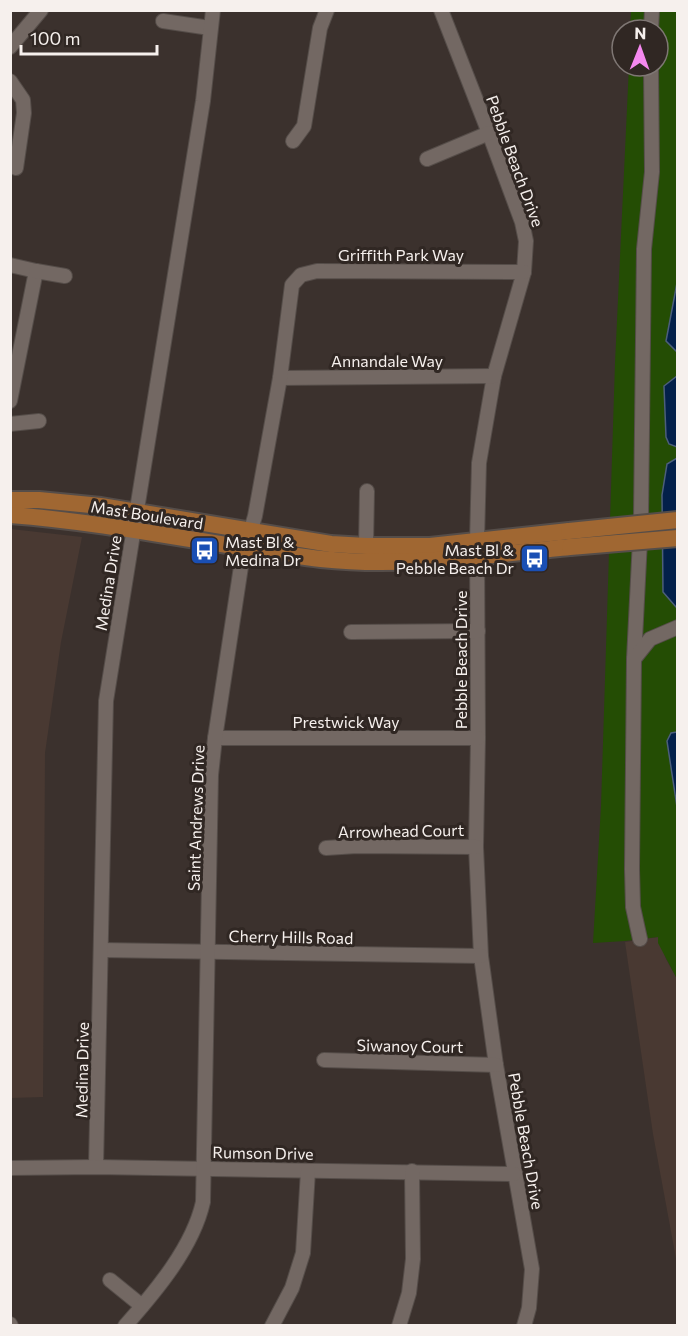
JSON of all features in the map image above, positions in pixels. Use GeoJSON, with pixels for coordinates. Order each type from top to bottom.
{"type":"FeatureCollection","features":[{"type":"Feature","properties":{"kind":"main road","name":"Mast Boulevard"},"geometry":{"type":"LineString","coordinates":[[10,500],[39,500],[136,512],[322,559],[402,562],[477,549],[570,539],[678,520]]}},
{"type":"Feature","properties":{"kind":"main road","name":"Mast Boulevard"},"geometry":{"type":"LineString","coordinates":[[10,515],[248,539],[366,546],[477,549]]}},
{"type":"Feature","properties":{"kind":"main road","name":"Mast Boulevard"},"geometry":{"type":"LineString","coordinates":[[570,539],[678,538]]}},
{"type":"Feature","properties":{"kind":"street"},"geometry":{"type":"LineString","coordinates":[[10,47],[41,10]]}},
{"type":"Feature","properties":{"kind":"street","name":"Medina Drive"},"geometry":{"type":"LineString","coordinates":[[96,1167],[105,719],[202,101],[213,10]]}},
{"type":"Feature","properties":{"kind":"street"},"geometry":{"type":"LineString","coordinates":[[293,141],[304,126],[320,28],[327,10]]}},
{"type":"Feature","properties":{"kind":"street","name":"Pebble Beach Drive"},"geometry":{"type":"LineString","coordinates":[[441,10],[522,222],[526,241],[524,272],[494,376],[479,463],[476,847],[481,956],[496,1065],[532,1269],[529,1308],[524,1326]]}},
{"type":"Feature","properties":{"kind":"street"},"geometry":{"type":"LineString","coordinates":[[163,21],[210,28]]}},
{"type":"Feature","properties":{"kind":"street"},"geometry":{"type":"LineString","coordinates":[[640,939],[633,907],[632,868],[634,659],[641,520],[644,249],[652,172],[651,78]]}},
{"type":"Feature","properties":{"kind":"street"},"geometry":{"type":"LineString","coordinates":[[10,81],[23,100],[24,113],[16,168]]}},
{"type":"Feature","properties":{"kind":"street"},"geometry":{"type":"LineString","coordinates":[[427,159],[489,133]]}},
{"type":"Feature","properties":{"kind":"street"},"geometry":{"type":"LineString","coordinates":[[10,265],[65,276]]}},
{"type":"Feature","properties":{"kind":"street"},"geometry":{"type":"LineString","coordinates":[[10,401],[36,271]]}},
{"type":"Feature","properties":{"kind":"street","name":"Griffith Park Way"},"geometry":{"type":"LineString","coordinates":[[291,294],[294,280],[308,272],[524,272]]}},
{"type":"Feature","properties":{"kind":"street","name":"Saint Andrews Drive"},"geometry":{"type":"LineString","coordinates":[[125,1326],[185,1248],[203,1202],[211,775],[242,560],[280,378],[291,294]]}},
{"type":"Feature","properties":{"kind":"street","name":"Annandale Way"},"geometry":{"type":"LineString","coordinates":[[280,378],[494,376]]}},
{"type":"Feature","properties":{"kind":"street"},"geometry":{"type":"LineString","coordinates":[[10,424],[39,421]]}},
{"type":"Feature","properties":{"kind":"street"},"geometry":{"type":"LineString","coordinates":[[366,546],[367,491]]}},
{"type":"Feature","properties":{"kind":"street"},"geometry":{"type":"LineString","coordinates":[[634,659],[650,639],[678,627]]}},
{"type":"Feature","properties":{"kind":"street"},"geometry":{"type":"LineString","coordinates":[[351,632],[478,631]]}},
{"type":"Feature","properties":{"kind":"street","name":"Prestwick Way"},"geometry":{"type":"LineString","coordinates":[[215,738],[478,738]]}},
{"type":"Feature","properties":{"kind":"street","name":"Arrowhead Court"},"geometry":{"type":"LineString","coordinates":[[326,849],[357,846],[476,847]]}},
{"type":"Feature","properties":{"kind":"street","name":"Cherry Hills Road"},"geometry":{"type":"LineString","coordinates":[[101,950],[481,956]]}},
{"type":"Feature","properties":{"kind":"street","name":"Siwanoy Court"},"geometry":{"type":"LineString","coordinates":[[324,1060],[496,1065]]}},
{"type":"Feature","properties":{"kind":"street","name":"Rumson Drive"},"geometry":{"type":"LineString","coordinates":[[10,1168],[205,1168],[514,1174]]}},
{"type":"Feature","properties":{"kind":"street"},"geometry":{"type":"LineString","coordinates":[[272,1326],[292,1288],[301,1259],[306,1231],[308,1171]]}},
{"type":"Feature","properties":{"kind":"street"},"geometry":{"type":"LineString","coordinates":[[399,1326],[409,1293],[413,1259],[412,1171]]}},
{"type":"Feature","properties":{"kind":"street"},"geometry":{"type":"LineString","coordinates":[[110,1280],[142,1306]]}},
{"type":"Feature","properties":{"kind":"shaded area"},"geometry":{"type":"Polygon","coordinates":[[[11,529],[82,537],[61,642],[45,753],[43,1097],[11,1098],[11,529]]]}},
{"type":"Feature","properties":{"kind":"shaded area"},"geometry":{"type":"Polygon","coordinates":[[[658,937],[677,979],[677,1264],[653,1134],[625,942],[658,937]]]}},
{"type":"Feature","properties":{"kind":"green space"},"geometry":{"type":"Polygon","coordinates":[[[631,11],[677,11],[677,979],[658,943],[658,937],[593,943],[601,806],[615,363],[628,78],[670,78],[670,18],[631,18],[631,11]]]}},
{"type":"Feature","properties":{"kind":"water"},"geometry":{"type":"Polygon","coordinates":[[[677,283],[678,352],[666,341],[677,283]]]}},
{"type":"Feature","properties":{"kind":"water"},"geometry":{"type":"Polygon","coordinates":[[[677,376],[677,447],[669,444],[666,437],[664,386],[677,376]]]}},
{"type":"Feature","properties":{"kind":"water"},"geometry":{"type":"Polygon","coordinates":[[[677,458],[676,607],[663,592],[662,495],[667,464],[677,458]]]}},
{"type":"Feature","properties":{"kind":"water"},"geometry":{"type":"Polygon","coordinates":[[[678,732],[677,807],[667,741],[671,733],[678,732]]]}},
{"type":"Feature","properties":{"kind":"place","name":"Mast Bl & Medina Dr"},"geometry":{"type":"Point","coordinates":[204,551]}},
{"type":"Feature","properties":{"kind":"place","name":"Mast Bl & Pebble Beach Dr"},"geometry":{"type":"Point","coordinates":[535,559]}}]}
